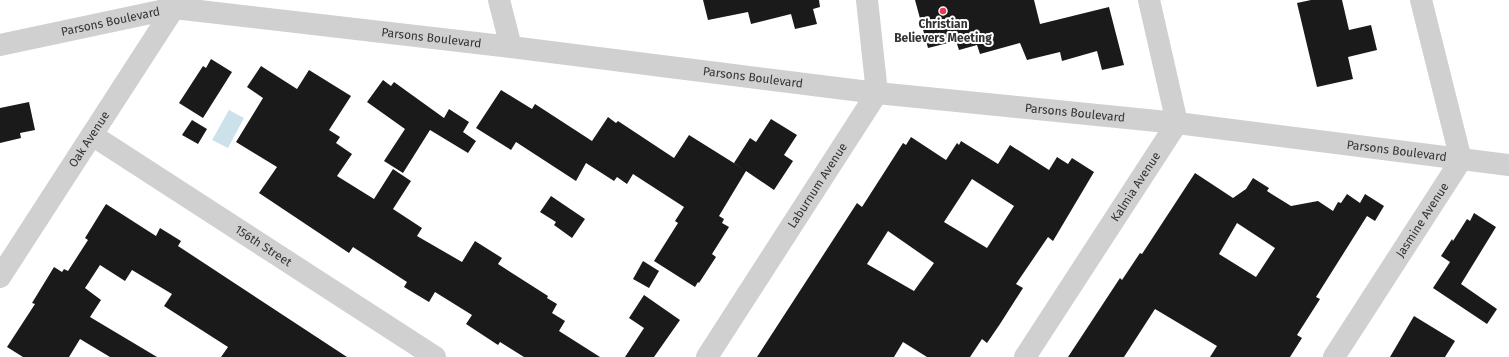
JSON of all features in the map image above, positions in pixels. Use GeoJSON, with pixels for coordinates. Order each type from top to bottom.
{"type":"FeatureCollection","features":[{"type":"Feature","properties":{"kind":"street"},"geometry":{"type":"LineString","coordinates":[[499,0],[511,47]]}},
{"type":"Feature","properties":{"kind":"street"},"geometry":{"type":"LineString","coordinates":[[867,0],[877,93]]}},
{"type":"Feature","properties":{"kind":"street"},"geometry":{"type":"LineString","coordinates":[[1148,0],[1177,123]]}},
{"type":"Feature","properties":{"kind":"street"},"geometry":{"type":"LineString","coordinates":[[1421,0],[1460,160]]}},
{"type":"Feature","properties":{"kind":"street","name":"Parsons Boulevard"},"geometry":{"type":"LineString","coordinates":[[0,45],[173,4],[877,93],[1177,123],[1509,165]]}},
{"type":"Feature","properties":{"kind":"street","name":"Oak Avenue"},"geometry":{"type":"LineString","coordinates":[[0,278],[92,135],[173,4]]}},
{"type":"Feature","properties":{"kind":"street","name":"Laburnum Avenue"},"geometry":{"type":"LineString","coordinates":[[707,357],[877,93]]}},
{"type":"Feature","properties":{"kind":"street","name":"Kalmia Avenue"},"geometry":{"type":"LineString","coordinates":[[1025,357],[1177,123]]}},
{"type":"Feature","properties":{"kind":"street","name":"156th Street"},"geometry":{"type":"LineString","coordinates":[[92,135],[435,357]]}},
{"type":"Feature","properties":{"kind":"street","name":"Jasmine Avenue"},"geometry":{"type":"LineString","coordinates":[[1334,357],[1460,160]]}},
{"type":"Feature","properties":{"kind":"water"},"geometry":{"type":"Polygon","coordinates":[[[229,110],[244,118],[228,148],[212,140],[229,110]]]}},
{"type":"Feature","properties":{"kind":"building"},"geometry":{"type":"Polygon","coordinates":[[[703,0],[819,0],[820,7],[813,9],[817,24],[795,29],[791,14],[751,24],[748,12],[708,20],[703,0]]]}},
{"type":"Feature","properties":{"kind":"building"},"geometry":{"type":"Polygon","coordinates":[[[915,0],[1034,0],[1040,24],[1109,7],[1124,65],[1102,70],[1097,51],[1062,61],[1060,52],[1027,60],[1020,43],[980,54],[977,45],[959,50],[956,41],[928,48],[915,0]]]}},
{"type":"Feature","properties":{"kind":"building"},"geometry":{"type":"Polygon","coordinates":[[[1311,0],[1342,0],[1349,30],[1371,25],[1377,50],[1348,57],[1353,79],[1317,87],[1297,3],[1311,0]]]}},
{"type":"Feature","properties":{"kind":"building"},"geometry":{"type":"Polygon","coordinates":[[[211,59],[232,72],[203,118],[179,103],[203,66],[206,68],[211,59]]]}},
{"type":"Feature","properties":{"kind":"building"},"geometry":{"type":"Polygon","coordinates":[[[261,66],[297,89],[309,70],[351,96],[329,130],[340,137],[336,143],[352,154],[337,176],[374,199],[393,169],[411,181],[393,209],[422,228],[417,236],[462,262],[475,241],[502,258],[498,264],[548,296],[547,298],[557,304],[552,313],[565,321],[559,331],[600,357],[524,357],[500,342],[498,345],[466,324],[472,315],[435,292],[429,302],[404,287],[407,282],[353,247],[349,253],[259,193],[277,167],[236,142],[263,98],[247,87],[261,66]]]}},
{"type":"Feature","properties":{"kind":"building"},"geometry":{"type":"Polygon","coordinates":[[[383,80],[391,86],[394,82],[444,118],[449,109],[469,122],[463,132],[476,141],[468,153],[430,130],[403,173],[384,161],[405,129],[367,102],[383,80]]]}},
{"type":"Feature","properties":{"kind":"building"},"geometry":{"type":"Polygon","coordinates":[[[501,90],[532,109],[535,104],[592,141],[608,117],[616,123],[618,121],[674,158],[689,135],[745,170],[734,163],[750,138],[756,142],[771,119],[797,135],[784,155],[793,161],[774,190],[746,171],[719,216],[724,219],[722,223],[729,227],[712,254],[716,257],[695,287],[654,261],[678,223],[675,221],[684,207],[633,174],[627,184],[617,177],[614,181],[586,163],[576,181],[516,142],[511,150],[476,128],[501,90]]]}},
{"type":"Feature","properties":{"kind":"building"},"geometry":{"type":"Polygon","coordinates":[[[29,102],[35,130],[20,133],[21,138],[0,143],[0,108],[29,102]]]}},
{"type":"Feature","properties":{"kind":"building"},"geometry":{"type":"Polygon","coordinates":[[[192,120],[207,129],[198,144],[182,135],[192,120]]]}},
{"type":"Feature","properties":{"kind":"building"},"geometry":{"type":"Polygon","coordinates":[[[911,137],[946,160],[957,143],[959,145],[961,141],[998,164],[1010,145],[1049,170],[1057,157],[1068,164],[1072,158],[1094,172],[1053,241],[1048,237],[1016,284],[1023,288],[1000,324],[987,343],[982,339],[970,357],[927,357],[903,342],[894,357],[757,357],[857,203],[862,207],[903,143],[906,145],[911,137]],[[972,179],[944,222],[987,248],[1014,206],[972,179]],[[888,231],[867,264],[914,291],[934,263],[888,231]]]}},
{"type":"Feature","properties":{"kind":"building"},"geometry":{"type":"Polygon","coordinates":[[[1195,173],[1233,198],[1246,189],[1253,178],[1269,188],[1267,191],[1291,206],[1318,201],[1333,211],[1338,202],[1341,203],[1347,194],[1360,203],[1365,194],[1384,206],[1375,221],[1367,216],[1316,297],[1320,299],[1297,335],[1302,338],[1290,357],[1210,357],[1217,346],[1155,309],[1124,357],[1068,357],[1120,278],[1122,280],[1140,253],[1142,254],[1195,173]],[[1237,223],[1219,254],[1256,277],[1275,248],[1237,223]]]}},
{"type":"Feature","properties":{"kind":"building"},"geometry":{"type":"Polygon","coordinates":[[[551,196],[585,219],[572,238],[554,225],[556,222],[540,212],[551,196]]]}},
{"type":"Feature","properties":{"kind":"building"},"geometry":{"type":"Polygon","coordinates":[[[106,204],[156,236],[160,228],[181,241],[178,246],[347,357],[221,357],[228,347],[164,306],[172,294],[132,270],[125,281],[100,265],[85,288],[101,300],[90,317],[157,357],[110,357],[80,339],[69,357],[23,357],[7,347],[35,304],[32,303],[54,267],[62,272],[64,269],[68,271],[88,240],[85,238],[106,204]]]}},
{"type":"Feature","properties":{"kind":"building"},"geometry":{"type":"Polygon","coordinates":[[[1474,213],[1496,227],[1461,284],[1497,309],[1487,324],[1433,288],[1450,262],[1441,256],[1467,219],[1470,221],[1474,213]]]}},
{"type":"Feature","properties":{"kind":"building"},"geometry":{"type":"Polygon","coordinates":[[[643,261],[659,271],[649,288],[633,279],[643,261]]]}},
{"type":"Feature","properties":{"kind":"building"},"geometry":{"type":"Polygon","coordinates":[[[644,295],[680,320],[654,357],[625,357],[644,328],[629,318],[644,295]]]}},
{"type":"Feature","properties":{"kind":"building"},"geometry":{"type":"Polygon","coordinates":[[[1414,316],[1455,341],[1445,357],[1390,357],[1414,316]]]}},
{"type":"Feature","properties":{"kind":"place","name":"Christian Believers Meeting"},"geometry":{"type":"Point","coordinates":[943,11]}}]}
